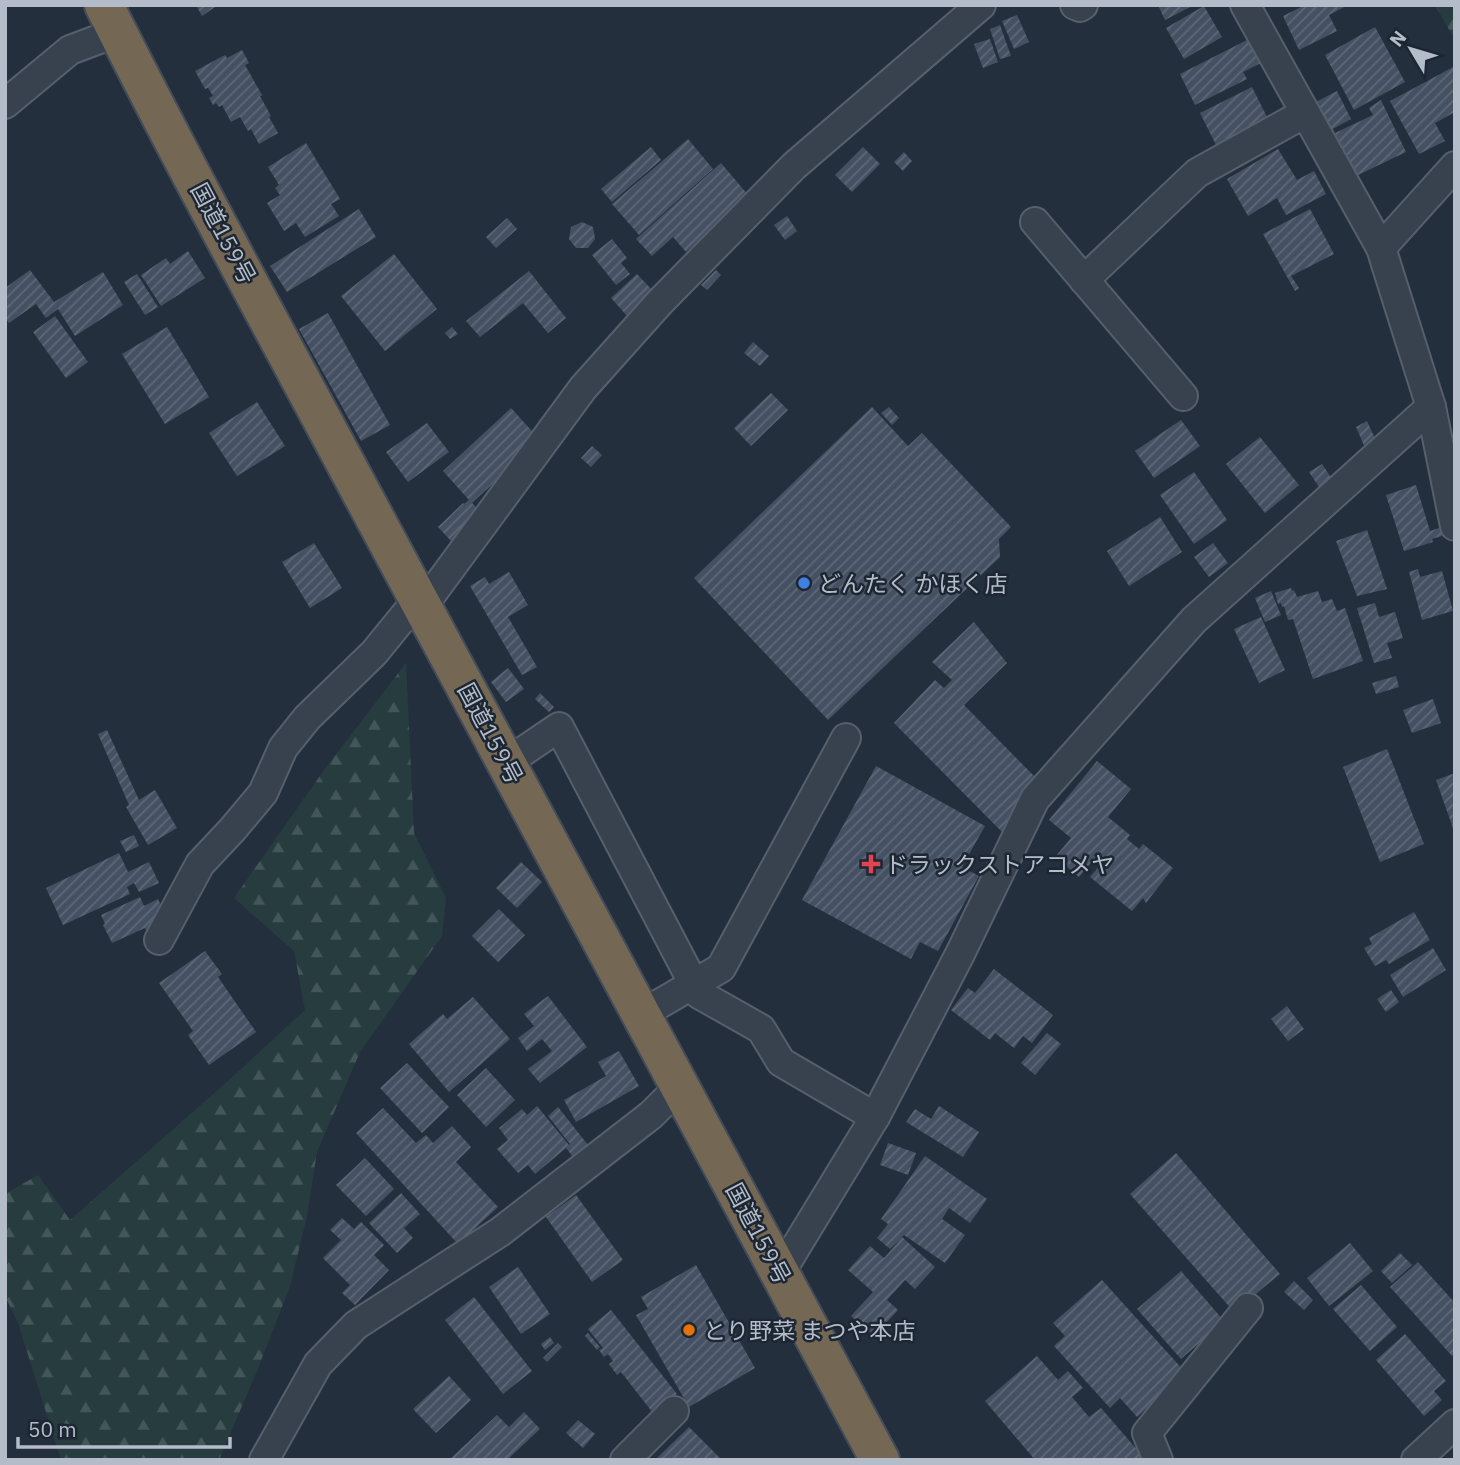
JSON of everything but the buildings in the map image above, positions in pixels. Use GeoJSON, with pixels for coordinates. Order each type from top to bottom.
{"type":"FeatureCollection","features":[{"type":"Feature","properties":{"kind":"highway","name":"国道159号"},"geometry":{"type":"LineString","coordinates":[[111,19],[420,603],[880,1460]]}},
{"type":"Feature","properties":{"kind":"street"},"geometry":{"type":"LineString","coordinates":[[159,940],[200,864],[263,793],[283,748],[307,718],[420,603],[583,388],[660,302],[794,166],[981,5]]}},
{"type":"Feature","properties":{"kind":"street"},"geometry":{"type":"LineString","coordinates":[[1075,5],[1083,5]]}},
{"type":"Feature","properties":{"kind":"street"},"geometry":{"type":"LineString","coordinates":[[1245,5],[1381,248],[1431,407],[1455,526]]}},
{"type":"Feature","properties":{"kind":"street"},"geometry":{"type":"LineString","coordinates":[[5,104],[111,19]]}},
{"type":"Feature","properties":{"kind":"street"},"geometry":{"type":"LineString","coordinates":[[1084,279],[1197,173],[1306,113]]}},
{"type":"Feature","properties":{"kind":"street"},"geometry":{"type":"LineString","coordinates":[[1381,248],[1455,166]]}},
{"type":"Feature","properties":{"kind":"street"},"geometry":{"type":"LineString","coordinates":[[1035,222],[1183,396]]}},
{"type":"Feature","properties":{"kind":"street"},"geometry":{"type":"LineString","coordinates":[[780,1273],[875,1117],[960,954],[1035,799],[1194,620],[1431,407]]}},
{"type":"Feature","properties":{"kind":"street"},"geometry":{"type":"LineString","coordinates":[[506,763],[559,727],[699,994],[761,1029],[781,1062],[875,1117]]}},
{"type":"Feature","properties":{"kind":"street"},"geometry":{"type":"LineString","coordinates":[[642,1014],[720,968],[846,738]]}},
{"type":"Feature","properties":{"kind":"street"},"geometry":{"type":"LineString","coordinates":[[264,1460],[318,1364],[356,1325],[500,1232],[651,1115],[681,1085]]}},
{"type":"Feature","properties":{"kind":"street"},"geometry":{"type":"LineString","coordinates":[[1158,1460],[1147,1433],[1248,1308]]}},
{"type":"Feature","properties":{"kind":"street"},"geometry":{"type":"LineString","coordinates":[[625,1460],[674,1411]]}},
{"type":"Feature","properties":{"kind":"street"},"geometry":{"type":"LineString","coordinates":[[1416,1460],[1455,1424]]}},
{"type":"Feature","properties":{"kind":"green space"},"geometry":{"type":"Polygon","coordinates":[[[1435,5],[1455,5],[1455,40],[1435,5]]]}},
{"type":"Feature","properties":{"kind":"green space"},"geometry":{"type":"Polygon","coordinates":[[[406,663],[414,833],[446,898],[442,936],[360,1052],[317,1152],[307,1216],[290,1286],[219,1460],[61,1460],[18,1323],[5,1296],[5,1194],[38,1175],[70,1220],[305,1010],[294,951],[234,898],[327,766],[406,663]]]}},
{"type":"Feature","properties":{"kind":"place","name":"どんたく かほく店"},"geometry":{"type":"Point","coordinates":[804,583]}},
{"type":"Feature","properties":{"kind":"place","name":"ドラックストアコメヤ"},"geometry":{"type":"Point","coordinates":[871,864]}},
{"type":"Feature","properties":{"kind":"place","name":"とり野菜 まつや本店"},"geometry":{"type":"Point","coordinates":[689,1330]}}]}
